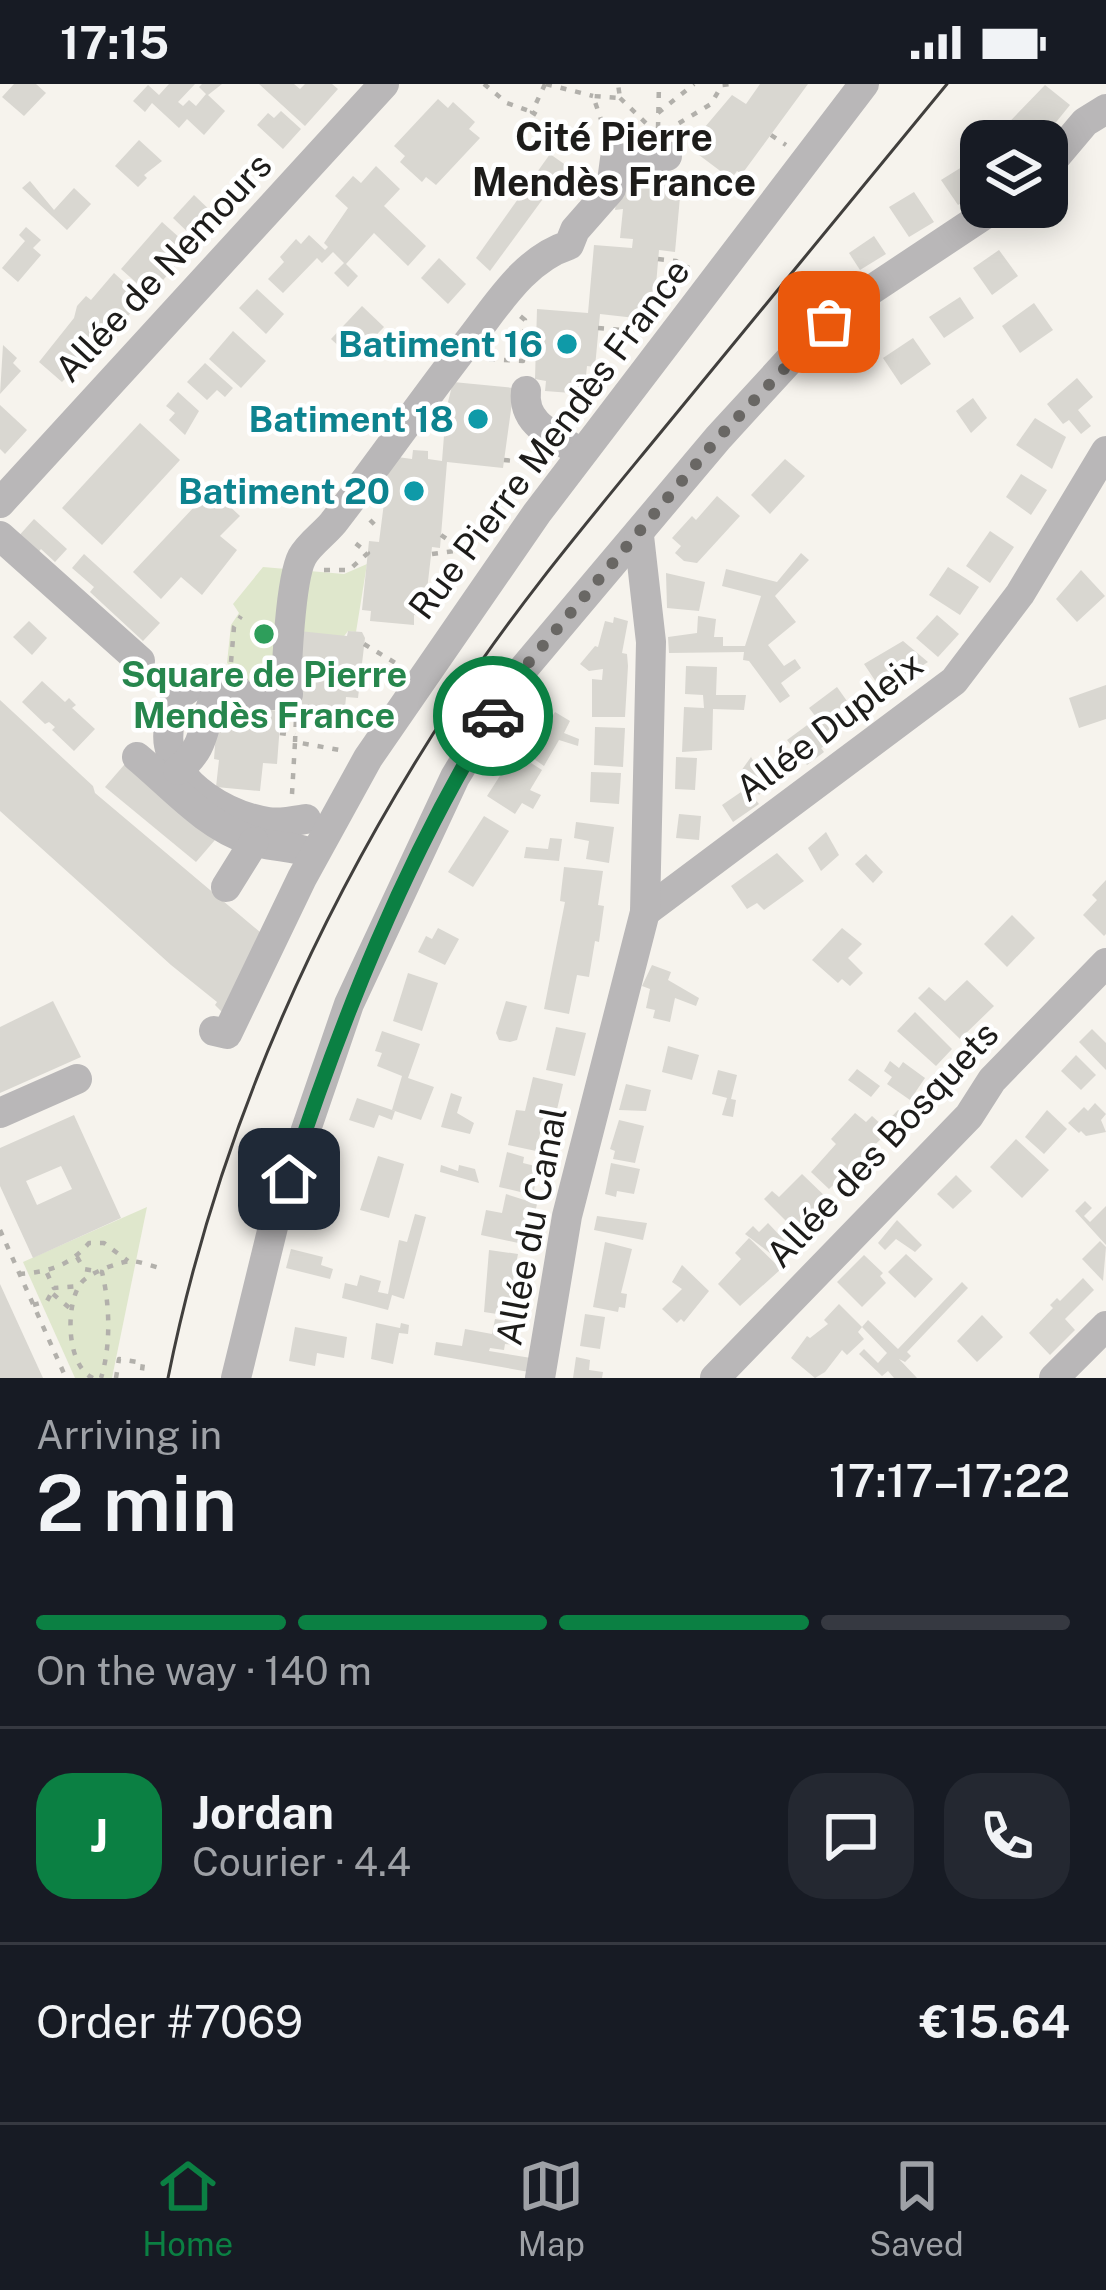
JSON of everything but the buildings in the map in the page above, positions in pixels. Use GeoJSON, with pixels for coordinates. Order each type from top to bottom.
{"type":"FeatureCollection","features":[{"type":"Feature","properties":{"kind":"street","name":"Allée de Nemours"},"geometry":{"type":"LineString","coordinates":[[0,502],[384,84]]}},
{"type":"Feature","properties":{"kind":"street","name":"Rue Pierre Mendès France"},"geometry":{"type":"LineString","coordinates":[[214,1031],[227,1034],[314,854],[368,758],[493,572],[864,84]]}},
{"type":"Feature","properties":{"kind":"street"},"geometry":{"type":"LineString","coordinates":[[1068,142],[1085,122],[1106,109]]}},
{"type":"Feature","properties":{"kind":"street"},"geometry":{"type":"LineString","coordinates":[[178,770],[191,760],[207,734],[214,699],[288,694],[298,568],[304,553],[331,526],[472,337],[513,310],[519,278],[549,252],[569,245],[575,230],[611,189],[652,157]]}},
{"type":"Feature","properties":{"kind":"street"},"geometry":{"type":"LineString","coordinates":[[236,1378],[258,1279],[332,1046],[398,894],[467,758],[514,680],[807,340],[850,304],[964,228]]}},
{"type":"Feature","properties":{"kind":"street"},"geometry":{"type":"LineString","coordinates":[[526,391],[524,408],[532,422],[581,453]]}},
{"type":"Feature","properties":{"kind":"street","name":"Allée Dupleix"},"geometry":{"type":"LineString","coordinates":[[645,912],[954,681],[1020,594],[1106,451]]}},
{"type":"Feature","properties":{"kind":"street"},"geometry":{"type":"LineString","coordinates":[[0,536],[140,662]]}},
{"type":"Feature","properties":{"kind":"street","name":"Allée du Canal"},"geometry":{"type":"LineString","coordinates":[[541,1378],[567,1216],[645,912],[651,642],[639,536]]}},
{"type":"Feature","properties":{"kind":"street"},"geometry":{"type":"LineString","coordinates":[[235,687],[195,684],[175,698],[168,742],[178,770],[212,801],[243,815],[273,824],[298,809]]}},
{"type":"Feature","properties":{"kind":"street"},"geometry":{"type":"LineString","coordinates":[[137,757],[217,825],[254,842],[292,844],[314,854]]}},
{"type":"Feature","properties":{"kind":"street"},"geometry":{"type":"LineString","coordinates":[[226,887],[254,842]]}},
{"type":"Feature","properties":{"kind":"street","name":"Allée des Bosquets"},"geometry":{"type":"LineString","coordinates":[[715,1378],[969,1116],[992,1080],[1106,963]]}},
{"type":"Feature","properties":{"kind":"street"},"geometry":{"type":"LineString","coordinates":[[0,1113],[77,1079]]}},
{"type":"Feature","properties":{"kind":"street"},"geometry":{"type":"LineString","coordinates":[[1054,1378],[1106,1326]]}},
{"type":"Feature","properties":{"kind":"path"},"geometry":{"type":"LineString","coordinates":[[484,84],[507,103],[532,112],[598,154],[652,157],[702,185]]}},
{"type":"Feature","properties":{"kind":"path"},"geometry":{"type":"LineString","coordinates":[[532,112],[545,84],[620,98]]}},
{"type":"Feature","properties":{"kind":"path"},"geometry":{"type":"LineString","coordinates":[[618,84],[620,98],[650,127],[652,157]]}},
{"type":"Feature","properties":{"kind":"path"},"geometry":{"type":"LineString","coordinates":[[652,157],[659,84]]}},
{"type":"Feature","properties":{"kind":"path"},"geometry":{"type":"LineString","coordinates":[[658,112],[694,84]]}},
{"type":"Feature","properties":{"kind":"path"},"geometry":{"type":"LineString","coordinates":[[652,157],[666,129],[711,104],[722,86],[732,84]]}},
{"type":"Feature","properties":{"kind":"path"},"geometry":{"type":"LineString","coordinates":[[593,96],[652,157],[702,185],[734,191],[747,201]]}},
{"type":"Feature","properties":{"kind":"path"},"geometry":{"type":"LineString","coordinates":[[771,135],[788,146]]}},
{"type":"Feature","properties":{"kind":"path"},"geometry":{"type":"LineString","coordinates":[[658,259],[676,261],[694,271]]}},
{"type":"Feature","properties":{"kind":"path"},"geometry":{"type":"LineString","coordinates":[[513,310],[535,324]]}},
{"type":"Feature","properties":{"kind":"path"},"geometry":{"type":"LineString","coordinates":[[472,337],[482,357],[523,362],[513,310]]}},
{"type":"Feature","properties":{"kind":"path"},"geometry":{"type":"LineString","coordinates":[[598,328],[623,330],[640,344]]}},
{"type":"Feature","properties":{"kind":"path"},"geometry":{"type":"LineString","coordinates":[[504,460],[523,462],[540,473]]}},
{"type":"Feature","properties":{"kind":"path"},"geometry":{"type":"LineString","coordinates":[[441,535],[493,572]]}},
{"type":"Feature","properties":{"kind":"path"},"geometry":{"type":"LineString","coordinates":[[432,554],[462,550]]}},
{"type":"Feature","properties":{"kind":"path"},"geometry":{"type":"LineString","coordinates":[[364,644],[397,664]]}},
{"type":"Feature","properties":{"kind":"path"},"geometry":{"type":"LineString","coordinates":[[280,733],[296,735]]}},
{"type":"Feature","properties":{"kind":"path"},"geometry":{"type":"LineString","coordinates":[[298,809],[295,742],[346,752]]}},
{"type":"Feature","properties":{"kind":"path"},"geometry":{"type":"LineString","coordinates":[[0,1230],[66,1378]]}},
{"type":"Feature","properties":{"kind":"path"},"geometry":{"type":"LineString","coordinates":[[19,1274],[47,1273],[77,1257],[89,1244],[104,1244],[128,1261],[160,1268]]}},
{"type":"Feature","properties":{"kind":"path"},"geometry":{"type":"LineString","coordinates":[[77,1257],[84,1269],[102,1272]]}},
{"type":"Feature","properties":{"kind":"path"},"geometry":{"type":"LineString","coordinates":[[102,1272],[106,1361],[97,1378],[84,1374],[76,1361],[73,1311],[78,1286],[86,1277],[128,1261]]}},
{"type":"Feature","properties":{"kind":"path"},"geometry":{"type":"LineString","coordinates":[[47,1273],[53,1291],[73,1311]]}},
{"type":"Feature","properties":{"kind":"path"},"geometry":{"type":"LineString","coordinates":[[33,1305],[53,1291],[78,1286]]}},
{"type":"Feature","properties":{"kind":"path"},"geometry":{"type":"LineString","coordinates":[[54,1351],[73,1343]]}},
{"type":"Feature","properties":{"kind":"path"},"geometry":{"type":"LineString","coordinates":[[116,1378],[119,1359],[143,1363],[141,1378]]}},
{"type":"Feature","properties":{"kind":"green space","name":"Square de Pierre Mendès France"},"geometry":{"type":"Polygon","coordinates":[[[367,564],[356,632],[348,631],[300,694],[299,704],[265,699],[227,663],[231,625],[239,613],[233,604],[263,567],[344,574],[367,564]]]}},
{"type":"Feature","properties":{"kind":"green space"},"geometry":{"type":"Polygon","coordinates":[[[147,1207],[112,1378],[75,1378],[23,1262],[147,1207]]]}},
{"type":"Feature","properties":{"kind":"tram line"},"geometry":{"type":"LineString","coordinates":[[168,1378],[214,1199],[244,1112],[316,943],[404,781],[476,669],[549,570],[947,84]]}},
{"type":"Feature","properties":{"kind":"way so far"},"geometry":{"type":"LineString","coordinates":[[493,716],[514,680],[718,438],[829,322]]}},
{"type":"Feature","properties":{"kind":"place","name":"Batiment 16"},"geometry":{"type":"Point","coordinates":[567,344]}},
{"type":"Feature","properties":{"kind":"place","name":"Batiment 18"},"geometry":{"type":"Point","coordinates":[478,419]}},
{"type":"Feature","properties":{"kind":"place","name":"Batiment 20"},"geometry":{"type":"Point","coordinates":[414,491]}},
{"type":"Feature","properties":{"kind":"place","name":"Square de Pierre Mendès France"},"geometry":{"type":"Point","coordinates":[264,634]}},
{"type":"Feature","properties":{"kind":"district","name":"Cité Pierre Mendès France"},"geometry":{"type":"Point","coordinates":[614,160]}},
{"type":"Feature","properties":{"kind":"route"},"geometry":{"type":"LineString","coordinates":[[289,1179],[349,1004],[455,777],[493,716]]}}]}
